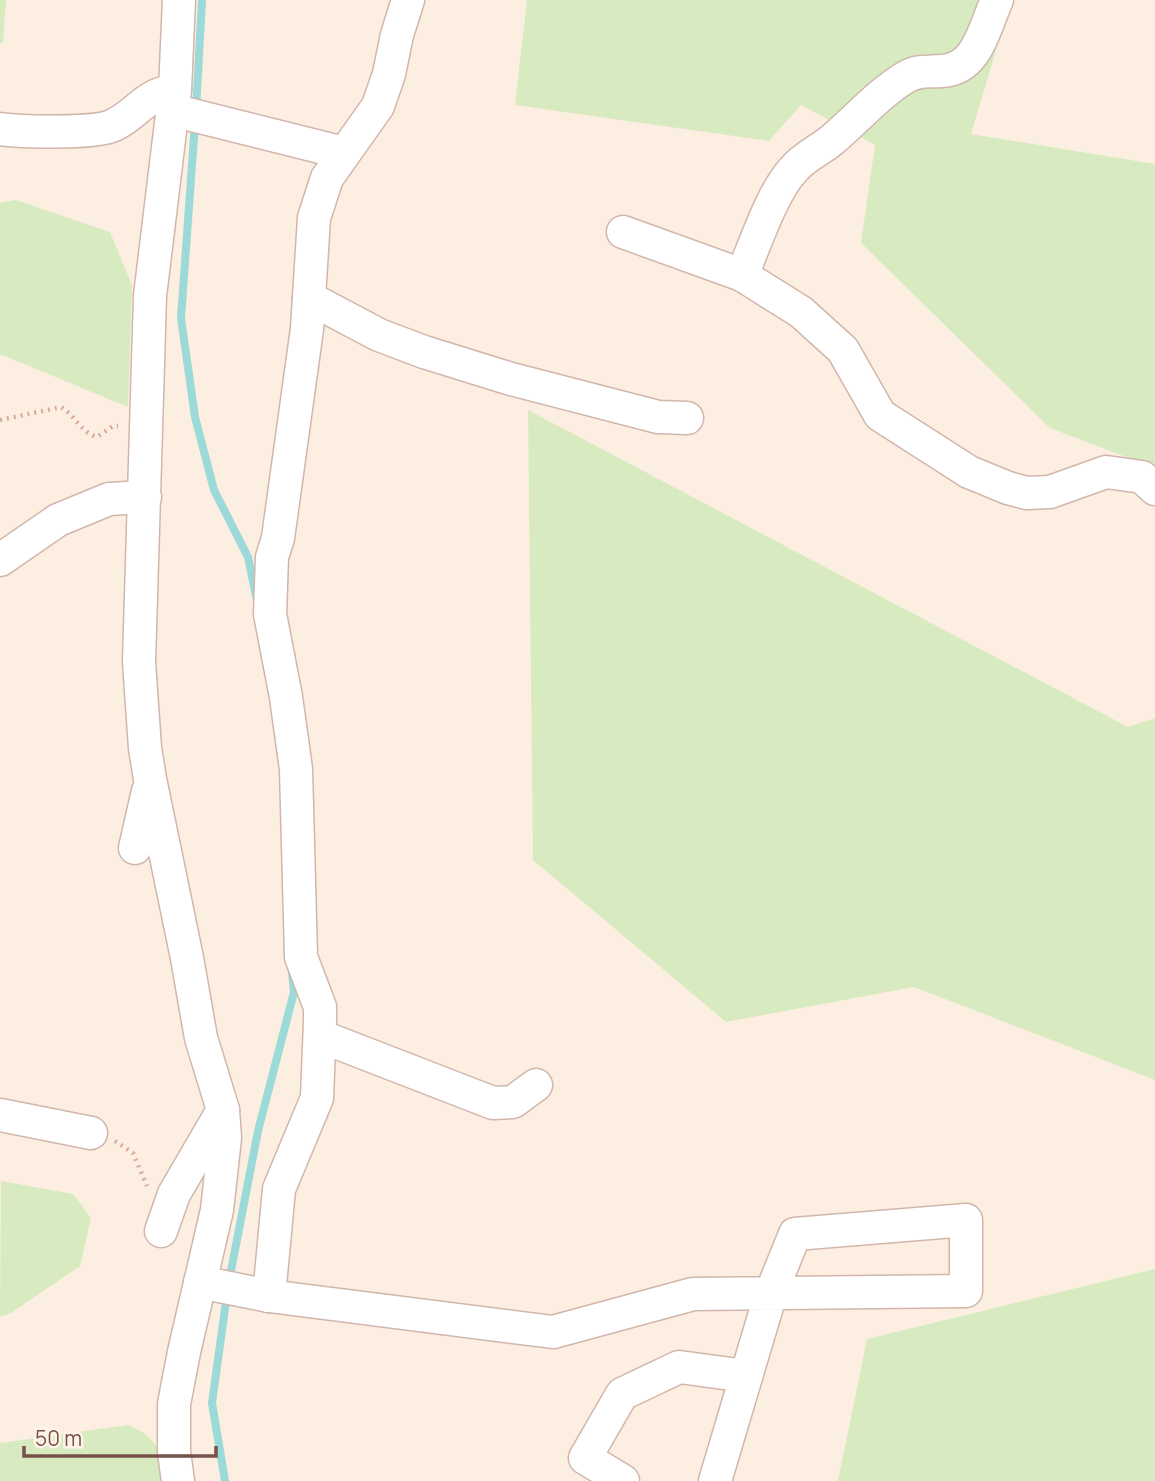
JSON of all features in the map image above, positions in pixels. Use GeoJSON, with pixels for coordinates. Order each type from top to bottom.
{"type":"FeatureCollection","features":[{"type":"Feature","properties":{"kind":"street"},"geometry":{"type":"LineString","coordinates":[[178,1481],[174,1452],[174,1404],[217,1210],[225,1138],[223,1110],[201,1038],[150,779],[139,662],[150,296],[185,108],[179,0]]}},
{"type":"Feature","properties":{"kind":"street"},"geometry":{"type":"LineString","coordinates":[[269,1296],[279,1189],[317,1098],[320,1036],[320,1007],[301,957],[296,769],[270,614],[272,557],[278,538],[307,329],[314,218],[327,178],[378,106],[408,0]]}},
{"type":"Feature","properties":{"kind":"street"},"geometry":{"type":"LineString","coordinates":[[742,275],[782,185],[794,169],[907,76],[923,70],[960,68],[973,55],[997,0]]}},
{"type":"Feature","properties":{"kind":"street"},"geometry":{"type":"LineString","coordinates":[[0,129],[83,130],[113,126],[159,93],[185,108],[344,153]]}},
{"type":"Feature","properties":{"kind":"street"},"geometry":{"type":"LineString","coordinates":[[622,232],[742,275],[801,312],[843,350],[880,415],[969,472],[1027,493],[1050,492],[1106,472],[1142,477],[1155,489]]}},
{"type":"Feature","properties":{"kind":"street"},"geometry":{"type":"LineString","coordinates":[[309,298],[379,335],[511,379],[658,417],[687,418]]}},
{"type":"Feature","properties":{"kind":"street"},"geometry":{"type":"LineString","coordinates":[[0,560],[58,520],[109,499],[145,497]]}},
{"type":"Feature","properties":{"kind":"street"},"geometry":{"type":"LineString","coordinates":[[135,848],[150,779]]}},
{"type":"Feature","properties":{"kind":"street"},"geometry":{"type":"LineString","coordinates":[[320,1036],[493,1103],[513,1102],[537,1086]]}},
{"type":"Feature","properties":{"kind":"street"},"geometry":{"type":"LineString","coordinates":[[165,1220],[174,1194],[223,1110]]}},
{"type":"Feature","properties":{"kind":"street"},"geometry":{"type":"LineString","coordinates":[[0,1115],[91,1133]]}},
{"type":"Feature","properties":{"kind":"street"},"geometry":{"type":"LineString","coordinates":[[200,1282],[269,1296],[554,1332],[693,1294],[771,1293],[966,1291],[965,1220],[796,1234],[771,1293],[715,1481]]}},
{"type":"Feature","properties":{"kind":"street"},"geometry":{"type":"LineString","coordinates":[[623,1481],[585,1458],[622,1395],[678,1367],[746,1376]]}},
{"type":"Feature","properties":{"kind":"path"},"geometry":{"type":"LineString","coordinates":[[0,421],[61,407],[88,434],[97,437],[113,426],[129,426],[145,420]]}},
{"type":"Feature","properties":{"kind":"path"},"geometry":{"type":"LineString","coordinates":[[91,1133],[117,1141],[133,1153],[165,1220]]}},
{"type":"Feature","properties":{"kind":"green space"},"geometry":{"type":"Polygon","coordinates":[[[0,0],[6,0],[3,43],[0,43],[0,0]]]}},
{"type":"Feature","properties":{"kind":"green space"},"geometry":{"type":"Polygon","coordinates":[[[527,0],[1011,0],[971,134],[1155,164],[1155,468],[1050,428],[861,243],[875,145],[801,105],[769,141],[515,105],[527,0]]]}},
{"type":"Feature","properties":{"kind":"green space"},"geometry":{"type":"Polygon","coordinates":[[[16,200],[110,232],[132,285],[128,407],[0,354],[0,203],[16,200]]]}},
{"type":"Feature","properties":{"kind":"green space"},"geometry":{"type":"Polygon","coordinates":[[[528,410],[1128,727],[1155,718],[1155,1080],[914,987],[726,1022],[533,860],[528,410]]]}},
{"type":"Feature","properties":{"kind":"green space"},"geometry":{"type":"Polygon","coordinates":[[[1,1181],[73,1194],[91,1218],[80,1266],[11,1313],[0,1317],[1,1181]]]}},
{"type":"Feature","properties":{"kind":"green space"},"geometry":{"type":"Polygon","coordinates":[[[1155,1269],[1155,1481],[838,1481],[867,1339],[1155,1269]]]}},
{"type":"Feature","properties":{"kind":"green space"},"geometry":{"type":"Polygon","coordinates":[[[128,1425],[144,1433],[163,1452],[169,1481],[0,1481],[0,1443],[128,1425]]]}},
{"type":"Feature","properties":{"kind":"waterway"},"geometry":{"type":"LineString","coordinates":[[196,110],[202,0]]}},
{"type":"Feature","properties":{"kind":"waterway"},"geometry":{"type":"LineString","coordinates":[[195,123],[181,318],[195,417],[214,490],[248,557],[257,601]]}},
{"type":"Feature","properties":{"kind":"waterway"},"geometry":{"type":"LineString","coordinates":[[229,1281],[258,1131],[294,992],[292,972]]}},
{"type":"Feature","properties":{"kind":"waterway"},"geometry":{"type":"LineString","coordinates":[[225,1481],[212,1403],[227,1294]]}}]}
